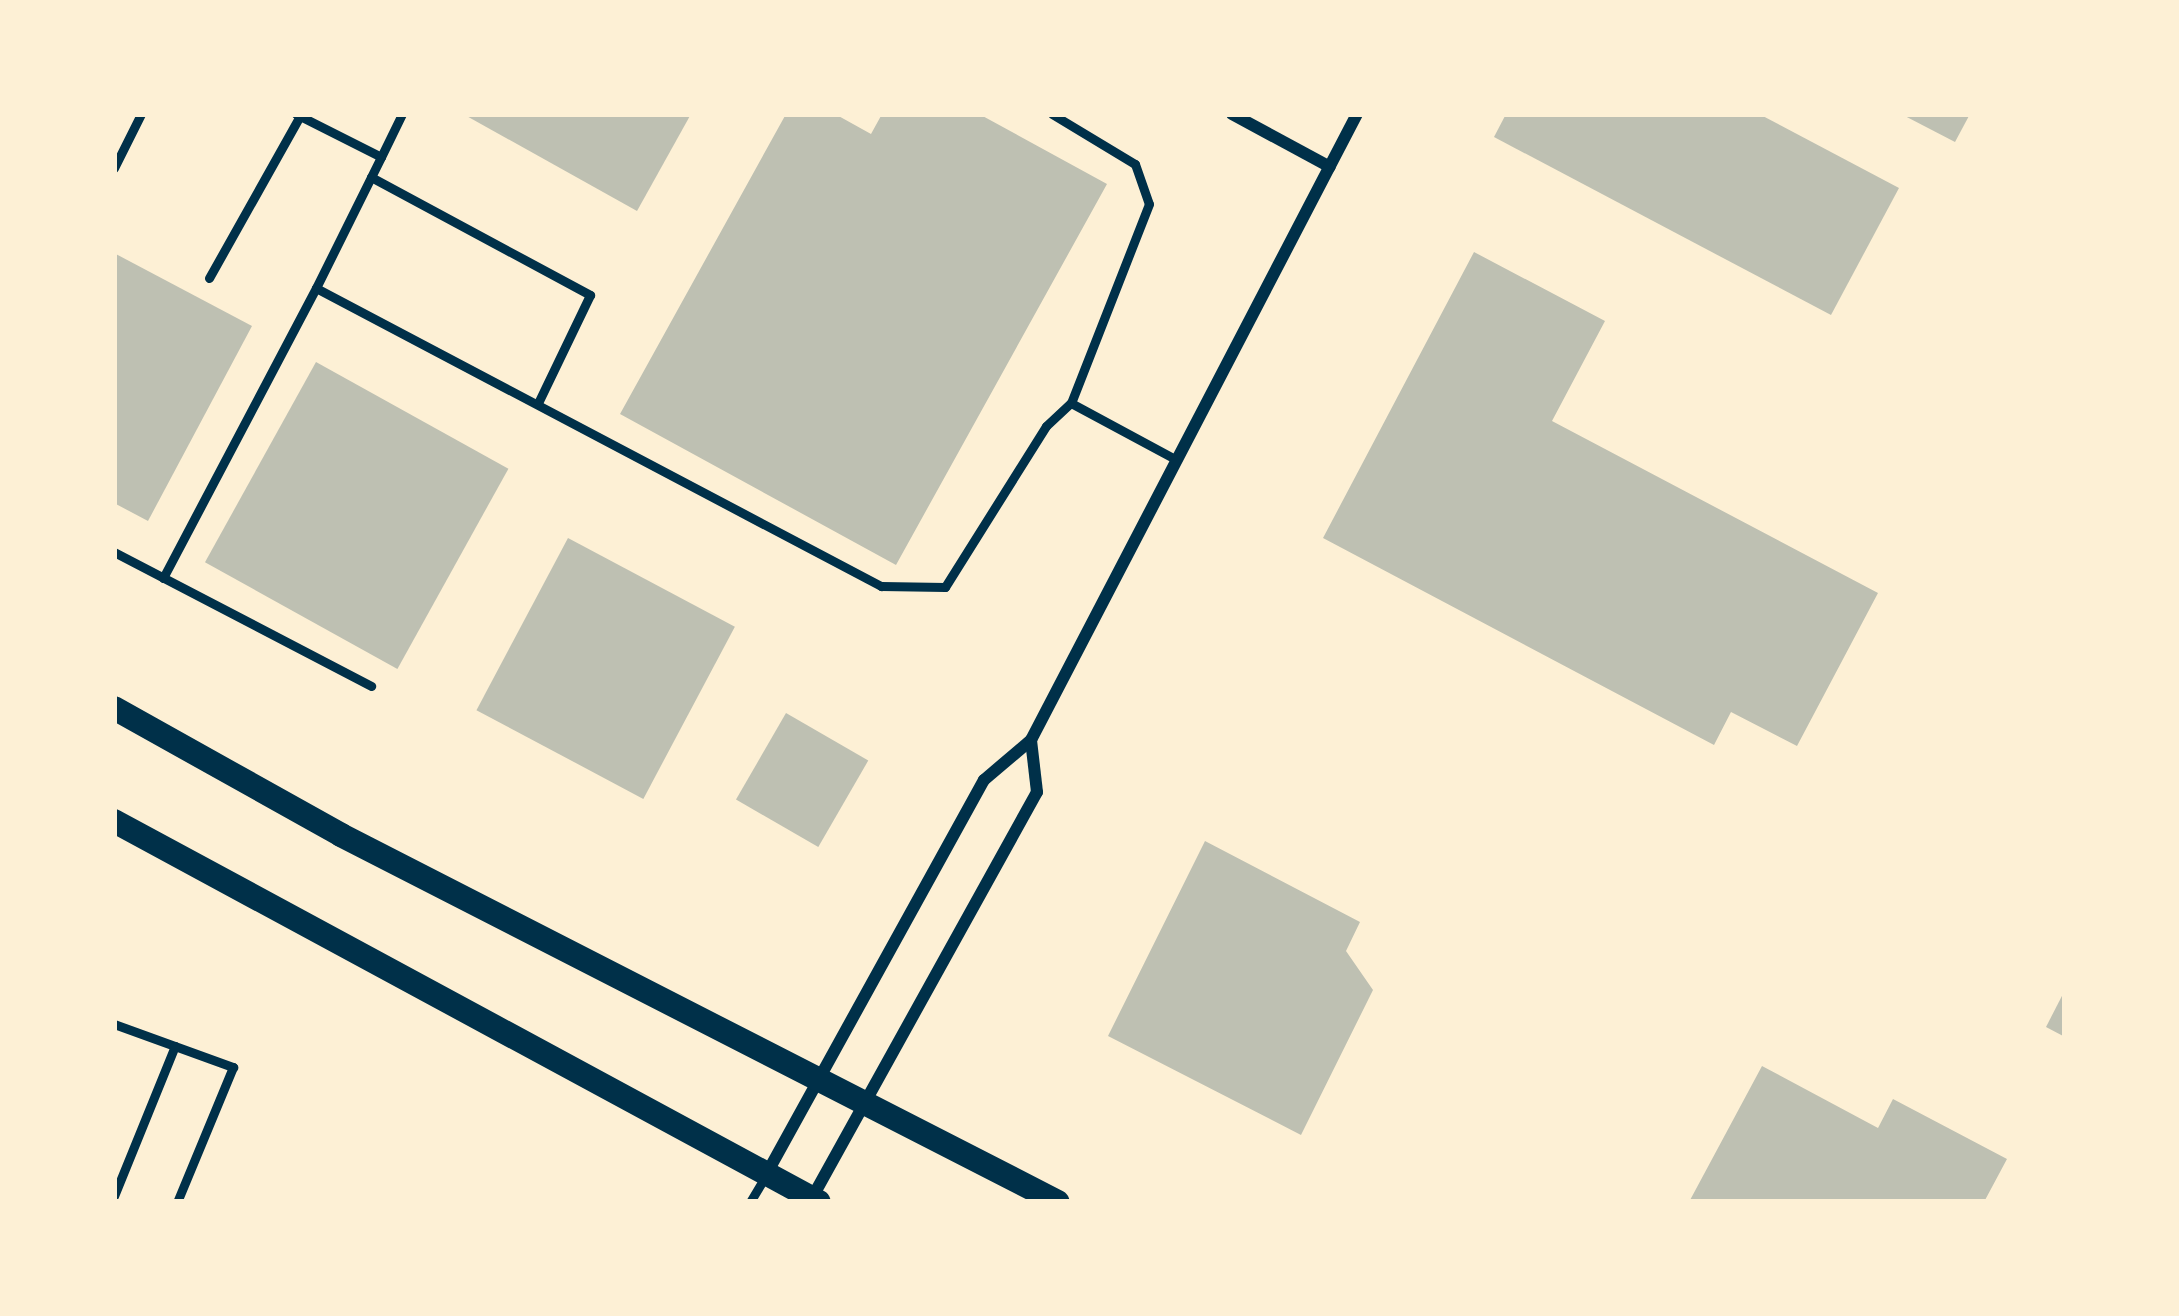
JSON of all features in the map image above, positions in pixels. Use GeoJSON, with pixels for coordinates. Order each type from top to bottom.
{"type":"FeatureCollection","features":[{"type":"Feature","properties":{"kind":"main road"},"geometry":{"type":"LineString","coordinates":[[114,708],[341,836],[1058,1202]]}},
{"type":"Feature","properties":{"kind":"main road"},"geometry":{"type":"LineString","coordinates":[[114,821],[814,1201]]}},
{"type":"Feature","properties":{"kind":"street"},"geometry":{"type":"LineString","coordinates":[[1232,114],[1330,167]]}},
{"type":"Feature","properties":{"kind":"street"},"geometry":{"type":"LineString","coordinates":[[766,1174],[822,1081],[983,780],[1031,740],[1357,114]]}},
{"type":"Feature","properties":{"kind":"street"},"geometry":{"type":"LineString","coordinates":[[814,1201],[1037,792],[1031,740]]}},
{"type":"Feature","properties":{"kind":"lane"},"geometry":{"type":"LineString","coordinates":[[114,168],[141,114]]}},
{"type":"Feature","properties":{"kind":"lane"},"geometry":{"type":"LineString","coordinates":[[163,578],[402,114]]}},
{"type":"Feature","properties":{"kind":"lane"},"geometry":{"type":"LineString","coordinates":[[316,288],[881,586],[920,592],[945,587],[963,568],[1046,426],[1071,403],[1149,204],[1135,164],[1052,114]]}},
{"type":"Feature","properties":{"kind":"lane"},"geometry":{"type":"LineString","coordinates":[[209,278],[298,115],[381,157]]}},
{"type":"Feature","properties":{"kind":"lane"},"geometry":{"type":"LineString","coordinates":[[371,177],[590,295],[538,404]]}},
{"type":"Feature","properties":{"kind":"lane"},"geometry":{"type":"LineString","coordinates":[[1071,403],[1177,460]]}},
{"type":"Feature","properties":{"kind":"lane"},"geometry":{"type":"LineString","coordinates":[[114,552],[371,686]]}},
{"type":"Feature","properties":{"kind":"lane"},"geometry":{"type":"LineString","coordinates":[[114,1024],[232,1067],[177,1202]]}},
{"type":"Feature","properties":{"kind":"lane"},"geometry":{"type":"LineString","coordinates":[[114,1196],[175,1046]]}},
{"type":"Feature","properties":{"kind":"lane"},"geometry":{"type":"LineString","coordinates":[[750,1202],[766,1174]]}},
{"type":"Feature","properties":{"kind":"building"},"geometry":{"type":"Polygon","coordinates":[[[463,114],[691,114],[637,211],[463,114]]]}},
{"type":"Feature","properties":{"kind":"building"},"geometry":{"type":"Polygon","coordinates":[[[786,114],[835,114],[871,134],[882,114],[979,114],[1107,184],[896,565],[620,414],[786,114]]]}},
{"type":"Feature","properties":{"kind":"building"},"geometry":{"type":"Polygon","coordinates":[[[1506,114],[1759,114],[1899,188],[1831,315],[1494,137],[1506,114]]]}},
{"type":"Feature","properties":{"kind":"building"},"geometry":{"type":"Polygon","coordinates":[[[1901,114],[1970,114],[1955,142],[1901,114]]]}},
{"type":"Feature","properties":{"kind":"building"},"geometry":{"type":"Polygon","coordinates":[[[1474,252],[1605,321],[1552,421],[1878,593],[1797,746],[1731,712],[1714,745],[1323,538],[1474,252]]]}},
{"type":"Feature","properties":{"kind":"building"},"geometry":{"type":"Polygon","coordinates":[[[114,253],[252,326],[148,521],[114,503],[114,253]]]}},
{"type":"Feature","properties":{"kind":"building"},"geometry":{"type":"Polygon","coordinates":[[[316,362],[508,469],[397,669],[205,562],[316,362]]]}},
{"type":"Feature","properties":{"kind":"building"},"geometry":{"type":"Polygon","coordinates":[[[568,538],[735,627],[643,799],[476,710],[568,538]]]}},
{"type":"Feature","properties":{"kind":"building"},"geometry":{"type":"Polygon","coordinates":[[[786,713],[868,760],[818,847],[736,800],[786,713]]]}},
{"type":"Feature","properties":{"kind":"building"},"geometry":{"type":"Polygon","coordinates":[[[1205,841],[1360,922],[1346,951],[1373,990],[1301,1135],[1108,1036],[1205,841]]]}},
{"type":"Feature","properties":{"kind":"building"},"geometry":{"type":"Polygon","coordinates":[[[2065,990],[2065,1037],[2046,1027],[2065,990]]]}},
{"type":"Feature","properties":{"kind":"building"},"geometry":{"type":"Polygon","coordinates":[[[1762,1066],[1878,1128],[1893,1099],[2007,1159],[1984,1202],[1689,1202],[1762,1066]]]}}]}
